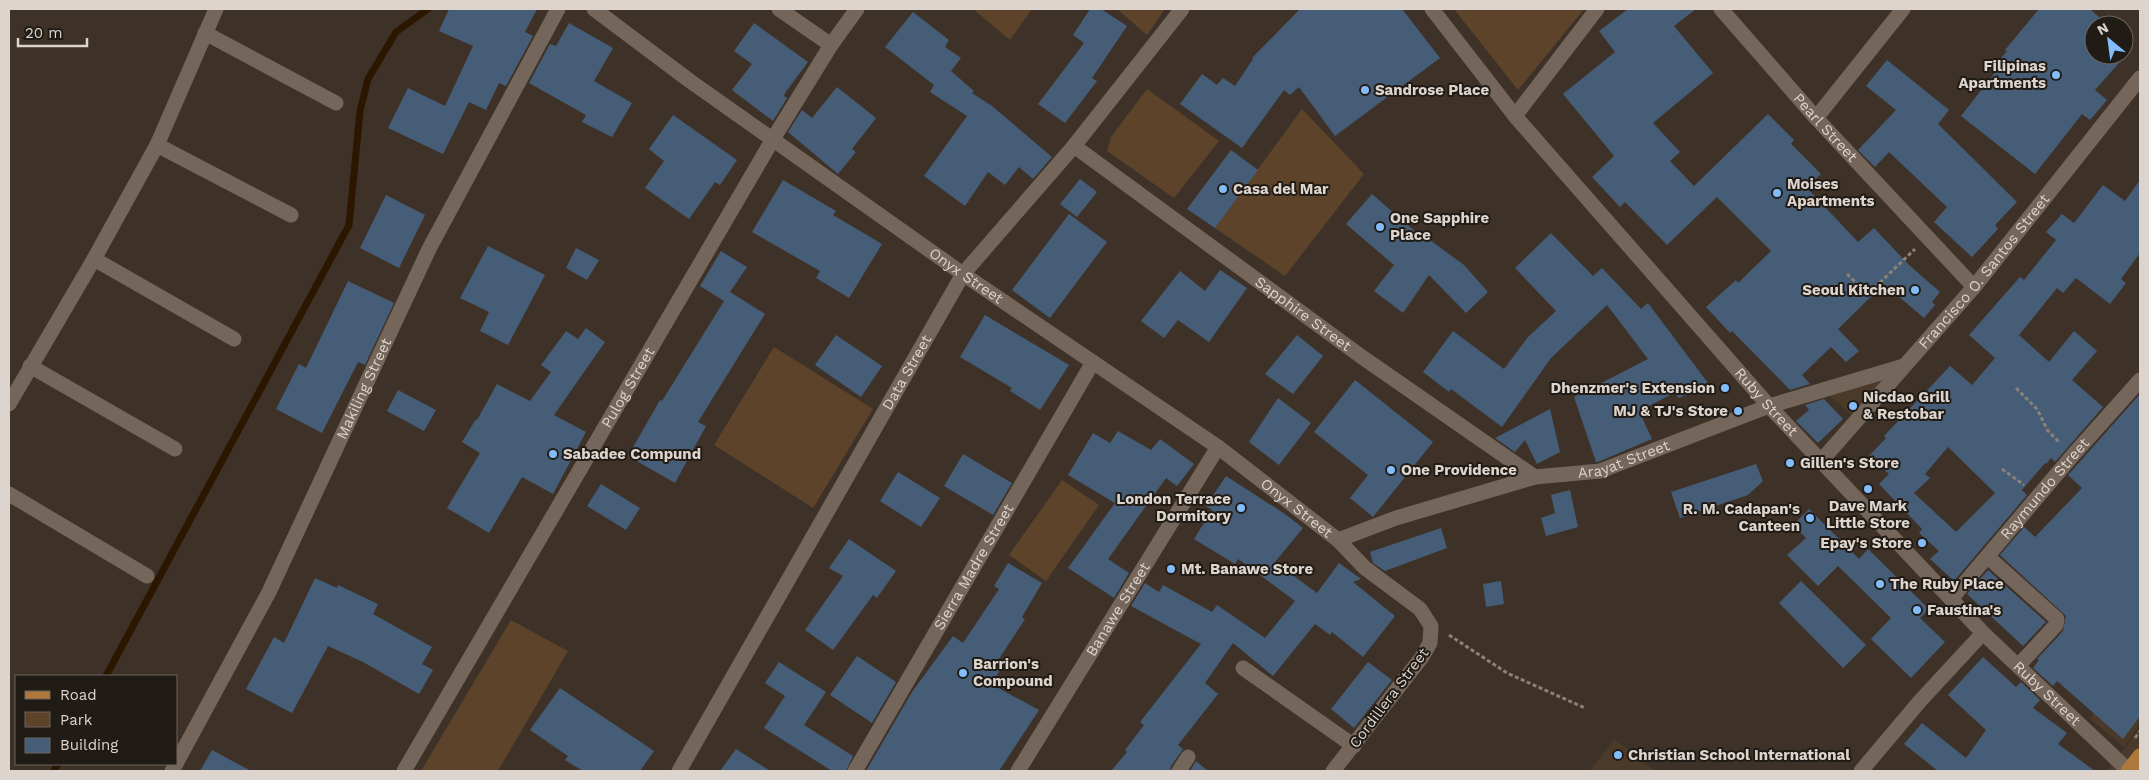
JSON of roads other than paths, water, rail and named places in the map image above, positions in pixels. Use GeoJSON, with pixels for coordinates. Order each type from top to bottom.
{"type":"FeatureCollection","features":[{"type":"Feature","properties":{"kind":"main road"},"geometry":{"type":"LineString","coordinates":[[2128,771],[2140,756]]}},
{"type":"Feature","properties":{"kind":"street"},"geometry":{"type":"LineString","coordinates":[[9,404],[94,260],[157,144],[216,9]]}},
{"type":"Feature","properties":{"kind":"street","name":"Makiling Street"},"geometry":{"type":"LineString","coordinates":[[178,760],[268,592],[429,249],[558,9]]}},
{"type":"Feature","properties":{"kind":"street","name":"Onyx Street"},"geometry":{"type":"LineString","coordinates":[[594,9],[690,81],[963,274],[1218,447],[1338,540]]}},
{"type":"Feature","properties":{"kind":"street"},"geometry":{"type":"LineString","coordinates":[[779,9],[830,45]]}},
{"type":"Feature","properties":{"kind":"street","name":"Pulog Street"},"geometry":{"type":"LineString","coordinates":[[404,771],[773,139],[830,45],[857,9]]}},
{"type":"Feature","properties":{"kind":"street","name":"Data Street"},"geometry":{"type":"LineString","coordinates":[[679,771],[963,274],[1074,146],[1182,9]]}},
{"type":"Feature","properties":{"kind":"street","name":"Ruby Street"},"geometry":{"type":"LineString","coordinates":[[1432,9],[1515,116],[1769,406],[1983,633],[2128,771]]}},
{"type":"Feature","properties":{"kind":"street"},"geometry":{"type":"LineString","coordinates":[[1515,116],[1597,9]]}},
{"type":"Feature","properties":{"kind":"street","name":"Pearl Street"},"geometry":{"type":"LineString","coordinates":[[1721,9],[1816,118],[1974,287]]}},
{"type":"Feature","properties":{"kind":"street"},"geometry":{"type":"LineString","coordinates":[[1816,118],[1903,9]]}},
{"type":"Feature","properties":{"kind":"street"},"geometry":{"type":"LineString","coordinates":[[205,32],[336,104]]}},
{"type":"Feature","properties":{"kind":"street","name":"Francisco O. Santos Street"},"geometry":{"type":"LineString","coordinates":[[1822,461],[1974,287],[2140,78]]}},
{"type":"Feature","properties":{"kind":"street"},"geometry":{"type":"LineString","coordinates":[[157,144],[290,215]]}},
{"type":"Feature","properties":{"kind":"street","name":"Sapphire Street"},"geometry":{"type":"LineString","coordinates":[[1074,146],[1362,357],[1535,477]]}},
{"type":"Feature","properties":{"kind":"street"},"geometry":{"type":"LineString","coordinates":[[94,260],[234,338]]}},
{"type":"Feature","properties":{"kind":"street","name":"Sierra Madre Street"},"geometry":{"type":"LineString","coordinates":[[854,771],[1093,362]]}},
{"type":"Feature","properties":{"kind":"street"},"geometry":{"type":"LineString","coordinates":[[30,366],[174,449]]}},
{"type":"Feature","properties":{"kind":"street","name":"Arayat Street"},"geometry":{"type":"LineString","coordinates":[[1338,540],[1396,518],[1535,477],[1600,471],[1769,406],[1904,366]]}},
{"type":"Feature","properties":{"kind":"street","name":"Raymundo Street"},"geometry":{"type":"LineString","coordinates":[[1951,600],[2073,455],[2140,380]]}},
{"type":"Feature","properties":{"kind":"street","name":"Banawe Street"},"geometry":{"type":"LineString","coordinates":[[1018,771],[1218,447]]}},
{"type":"Feature","properties":{"kind":"street"},"geometry":{"type":"LineString","coordinates":[[9,494],[147,576]]}},
{"type":"Feature","properties":{"kind":"street","name":"Cordillera Street"},"geometry":{"type":"LineString","coordinates":[[1333,771],[1422,657],[1430,643],[1431,626],[1420,609],[1365,568],[1338,540]]}},
{"type":"Feature","properties":{"kind":"street"},"geometry":{"type":"LineString","coordinates":[[1988,556],[2050,610],[2057,619],[2056,625],[2018,666]]}},
{"type":"Feature","properties":{"kind":"street"},"geometry":{"type":"LineString","coordinates":[[1862,771],[1920,700],[1983,633]]}},
{"type":"Feature","properties":{"kind":"street"},"geometry":{"type":"LineString","coordinates":[[1243,668],[1354,746]]}},
{"type":"Feature","properties":{"kind":"street"},"geometry":{"type":"LineString","coordinates":[[1179,771],[1188,757]]}},
{"type":"Feature","properties":{"kind":"waterway"},"geometry":{"type":"LineString","coordinates":[[107,675],[349,225],[360,111],[368,79],[396,32],[428,9]]}},
{"type":"Feature","properties":{"kind":"waterway"},"geometry":{"type":"LineString","coordinates":[[54,771],[57,765]]}},
{"type":"Feature","properties":{"kind":"place","name":"Filipinas Apartments"},"geometry":{"type":"Point","coordinates":[2056,75]}},
{"type":"Feature","properties":{"kind":"place","name":"Sandrose Place"},"geometry":{"type":"Point","coordinates":[1365,90]}},
{"type":"Feature","properties":{"kind":"place","name":"Casa del Mar"},"geometry":{"type":"Point","coordinates":[1223,189]}},
{"type":"Feature","properties":{"kind":"place","name":"Moises Apartments"},"geometry":{"type":"Point","coordinates":[1777,193]}},
{"type":"Feature","properties":{"kind":"place","name":"One Sapphire Place"},"geometry":{"type":"Point","coordinates":[1380,227]}},
{"type":"Feature","properties":{"kind":"place","name":"Seoul Kitchen"},"geometry":{"type":"Point","coordinates":[1915,290]}},
{"type":"Feature","properties":{"kind":"place","name":"Dhenzmer's Extension"},"geometry":{"type":"Point","coordinates":[1725,388]}},
{"type":"Feature","properties":{"kind":"place","name":"Nicdao Grill & Restobar"},"geometry":{"type":"Point","coordinates":[1853,406]}},
{"type":"Feature","properties":{"kind":"place","name":"MJ & TJ's Store"},"geometry":{"type":"Point","coordinates":[1738,411]}},
{"type":"Feature","properties":{"kind":"place","name":"Sabadee Compund"},"geometry":{"type":"Point","coordinates":[553,454]}},
{"type":"Feature","properties":{"kind":"place","name":"Gillen's Store"},"geometry":{"type":"Point","coordinates":[1790,463]}},
{"type":"Feature","properties":{"kind":"place","name":"One Providence"},"geometry":{"type":"Point","coordinates":[1391,470]}},
{"type":"Feature","properties":{"kind":"place","name":"Dave Mark Little Store"},"geometry":{"type":"Point","coordinates":[1868,489]}},
{"type":"Feature","properties":{"kind":"place","name":"London Terrace Dormitory"},"geometry":{"type":"Point","coordinates":[1241,508]}},
{"type":"Feature","properties":{"kind":"place","name":"R. M. Cadapan's Canteen"},"geometry":{"type":"Point","coordinates":[1810,518]}},
{"type":"Feature","properties":{"kind":"place","name":"Epay's Store"},"geometry":{"type":"Point","coordinates":[1922,543]}},
{"type":"Feature","properties":{"kind":"place","name":"Mt. Banawe Store"},"geometry":{"type":"Point","coordinates":[1171,569]}},
{"type":"Feature","properties":{"kind":"place","name":"The Ruby Place"},"geometry":{"type":"Point","coordinates":[1880,584]}},
{"type":"Feature","properties":{"kind":"place","name":"Faustina's"},"geometry":{"type":"Point","coordinates":[1917,610]}},
{"type":"Feature","properties":{"kind":"place","name":"Barrion's Compound"},"geometry":{"type":"Point","coordinates":[963,673]}},
{"type":"Feature","properties":{"kind":"place","name":"Christian School International"},"geometry":{"type":"Point","coordinates":[1618,755]}}]}
